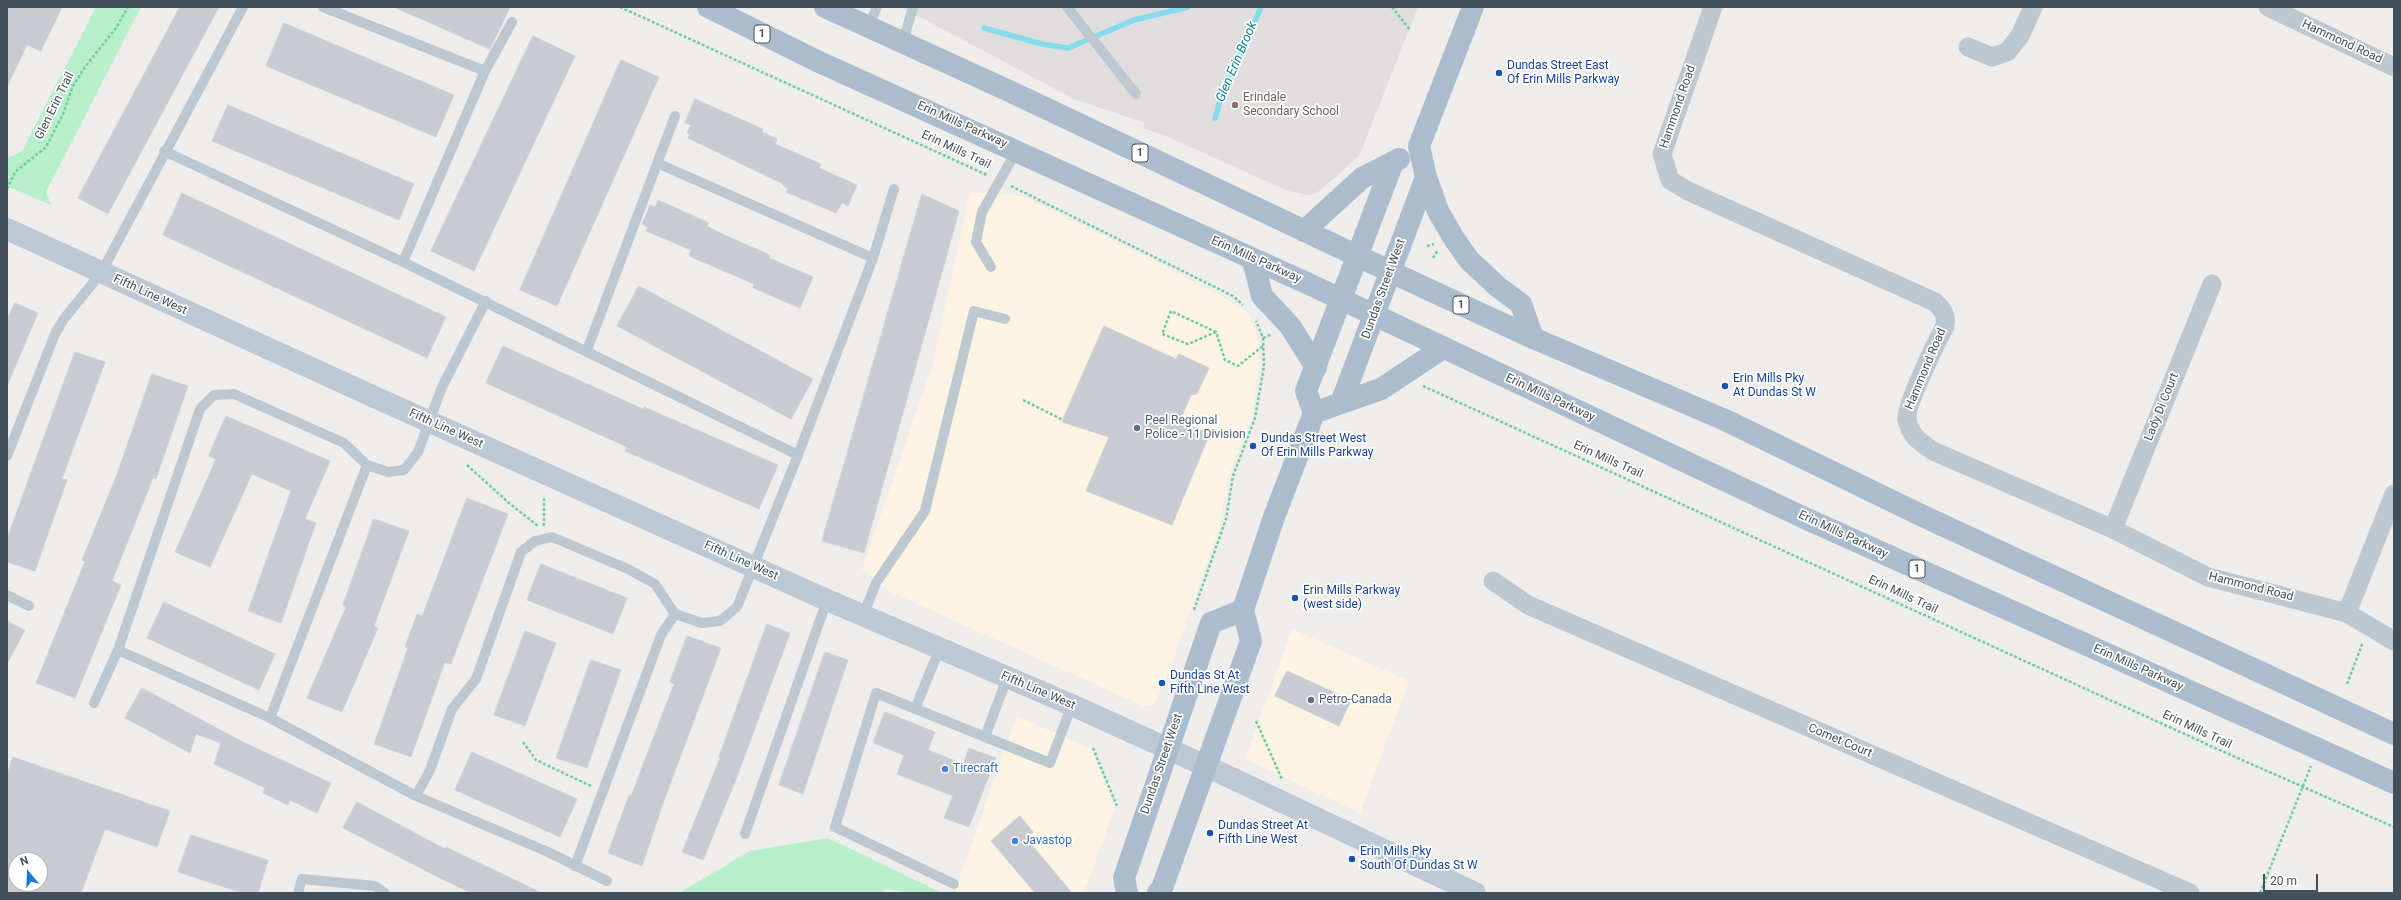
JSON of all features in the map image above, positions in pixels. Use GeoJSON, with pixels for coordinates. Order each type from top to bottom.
{"type":"FeatureCollection","features":[{"type":"Feature","properties":{"kind":"main road","name":"Erin Mills Parkway"},"geometry":{"type":"LineString","coordinates":[[708,7],[817,60],[1017,150],[1253,260],[1342,299],[1809,520],[2394,783]]}},
{"type":"Feature","properties":{"kind":"main road","name":"1"},"geometry":{"type":"LineString","coordinates":[[824,7],[903,42],[1390,272],[1534,338],[1725,420],[1927,518],[2394,734]]}},
{"type":"Feature","properties":{"kind":"main road"},"geometry":{"type":"LineString","coordinates":[[1472,7],[1419,146],[1426,177],[1438,211],[1460,248],[1498,287],[1521,304],[1534,338]]}},
{"type":"Feature","properties":{"kind":"main road"},"geometry":{"type":"LineString","coordinates":[[1304,231],[1362,178],[1393,162],[1419,146]]}},
{"type":"Feature","properties":{"kind":"main road"},"geometry":{"type":"LineString","coordinates":[[1158,893],[1161,890],[1252,641],[1243,610],[1274,517],[1314,413],[1306,391],[1393,162]]}},
{"type":"Feature","properties":{"kind":"main road","name":"Dundas Street West"},"geometry":{"type":"LineString","coordinates":[[1341,403],[1426,177]]}},
{"type":"Feature","properties":{"kind":"main road"},"geometry":{"type":"LineString","coordinates":[[1253,260],[1262,296],[1290,326],[1316,367]]}},
{"type":"Feature","properties":{"kind":"main road"},"geometry":{"type":"LineString","coordinates":[[1314,413],[1381,389],[1443,348]]}},
{"type":"Feature","properties":{"kind":"main road","name":"Dundas Street West"},"geometry":{"type":"LineString","coordinates":[[1127,893],[1124,878],[1211,623],[1243,610]]}},
{"type":"Feature","properties":{"kind":"street","name":"Hammond Road"},"geometry":{"type":"LineString","coordinates":[[1713,7],[1662,154],[1670,180],[1688,191],[1935,302],[1944,311],[1946,318],[1945,326],[1907,411],[1909,426],[1917,441],[1933,451],[2113,529],[2208,577],[2347,613],[2394,641]]}},
{"type":"Feature","properties":{"kind":"street"},"geometry":{"type":"LineString","coordinates":[[1968,47],[1992,57],[2008,52],[2020,36],[2033,7]]}},
{"type":"Feature","properties":{"kind":"street","name":"Hammond Road"},"geometry":{"type":"LineString","coordinates":[[2268,7],[2394,67]]}},
{"type":"Feature","properties":{"kind":"street","name":"Fifth Line West"},"geometry":{"type":"LineString","coordinates":[[7,229],[101,273],[827,600],[939,650],[1072,705],[1206,766],[1448,887],[1475,893]]}},
{"type":"Feature","properties":{"kind":"street","name":"Lady Di Court"},"geometry":{"type":"LineString","coordinates":[[2113,529],[2212,284]]}},
{"type":"Feature","properties":{"kind":"street"},"geometry":{"type":"LineString","coordinates":[[2347,613],[2394,494]]}},
{"type":"Feature","properties":{"kind":"street","name":"Comet Court"},"geometry":{"type":"LineString","coordinates":[[1494,581],[1528,605],[2190,893]]}},
{"type":"Feature","properties":{"kind":"lane"},"geometry":{"type":"LineString","coordinates":[[7,456],[55,334],[63,320],[101,273],[164,151],[243,7]]}},
{"type":"Feature","properties":{"kind":"lane"},"geometry":{"type":"LineString","coordinates":[[323,7],[485,71]]}},
{"type":"Feature","properties":{"kind":"lane"},"geometry":{"type":"LineString","coordinates":[[868,27],[877,7]]}},
{"type":"Feature","properties":{"kind":"lane"},"geometry":{"type":"LineString","coordinates":[[903,42],[914,7]]}},
{"type":"Feature","properties":{"kind":"lane"},"geometry":{"type":"LineString","coordinates":[[1066,7],[1136,94]]}},
{"type":"Feature","properties":{"kind":"lane"},"geometry":{"type":"LineString","coordinates":[[403,262],[485,71],[512,22]]}},
{"type":"Feature","properties":{"kind":"lane"},"geometry":{"type":"LineString","coordinates":[[587,350],[675,116]]}},
{"type":"Feature","properties":{"kind":"lane"},"geometry":{"type":"LineString","coordinates":[[991,267],[976,242],[982,212],[1017,150]]}},
{"type":"Feature","properties":{"kind":"lane"},"geometry":{"type":"LineString","coordinates":[[164,151],[486,301],[798,455]]}},
{"type":"Feature","properties":{"kind":"lane"},"geometry":{"type":"LineString","coordinates":[[657,163],[873,258]]}},
{"type":"Feature","properties":{"kind":"lane"},"geometry":{"type":"LineString","coordinates":[[416,796],[430,770],[452,709],[476,678],[522,552],[535,541],[552,537],[628,569],[655,584],[675,614],[702,623],[720,621],[737,607],[798,455],[873,258],[894,190]]}},
{"type":"Feature","properties":{"kind":"lane"},"geometry":{"type":"LineString","coordinates":[[94,703],[118,650],[200,409],[214,395],[234,394],[344,443],[367,465],[388,472],[404,470],[418,452],[428,420],[442,387],[486,301]]}},
{"type":"Feature","properties":{"kind":"lane"},"geometry":{"type":"LineString","coordinates":[[863,616],[876,583],[925,511],[974,311],[1005,319]]}},
{"type":"Feature","properties":{"kind":"lane"},"geometry":{"type":"LineString","coordinates":[[270,718],[367,465]]}},
{"type":"Feature","properties":{"kind":"lane"},"geometry":{"type":"LineString","coordinates":[[7,595],[29,606]]}},
{"type":"Feature","properties":{"kind":"lane"},"geometry":{"type":"LineString","coordinates":[[745,834],[827,600]]}},
{"type":"Feature","properties":{"kind":"lane"},"geometry":{"type":"LineString","coordinates":[[575,866],[660,635],[675,614]]}},
{"type":"Feature","properties":{"kind":"lane"},"geometry":{"type":"LineString","coordinates":[[118,650],[270,718],[416,796],[548,852],[607,880]]}},
{"type":"Feature","properties":{"kind":"lane"},"geometry":{"type":"LineString","coordinates":[[916,709],[939,650]]}},
{"type":"Feature","properties":{"kind":"lane"},"geometry":{"type":"LineString","coordinates":[[985,737],[1007,678]]}},
{"type":"Feature","properties":{"kind":"lane"},"geometry":{"type":"LineString","coordinates":[[954,884],[835,827],[876,693],[1050,763],[1072,705]]}},
{"type":"Feature","properties":{"kind":"lane"},"geometry":{"type":"LineString","coordinates":[[298,893],[302,879],[375,886],[385,893]]}},
{"type":"Feature","properties":{"kind":"path","name":"Glen Erin Trail"},"geometry":{"type":"LineString","coordinates":[[7,189],[15,172],[46,147],[63,114],[73,86],[85,67],[116,28],[128,7]]}},
{"type":"Feature","properties":{"kind":"path","name":"Erin Mills Trail"},"geometry":{"type":"LineString","coordinates":[[620,7],[1000,181],[1233,296],[1245,307]]}},
{"type":"Feature","properties":{"kind":"path"},"geometry":{"type":"LineString","coordinates":[[1392,7],[1410,30]]}},
{"type":"Feature","properties":{"kind":"path"},"geometry":{"type":"LineString","coordinates":[[1216,332],[1188,344],[1162,334],[1171,311],[1216,332],[1225,360],[1238,366],[1263,346]]}},
{"type":"Feature","properties":{"kind":"path"},"geometry":{"type":"LineString","coordinates":[[1194,611],[1226,519],[1233,476],[1255,418],[1264,366],[1263,338],[1255,318]]}},
{"type":"Feature","properties":{"kind":"path","name":"Erin Mills Trail"},"geometry":{"type":"LineString","coordinates":[[1416,385],[1422,385],[2394,827]]}},
{"type":"Feature","properties":{"kind":"path"},"geometry":{"type":"LineString","coordinates":[[1023,400],[1063,420]]}},
{"type":"Feature","properties":{"kind":"path"},"geometry":{"type":"LineString","coordinates":[[467,465],[509,504],[537,525],[544,527],[544,498]]}},
{"type":"Feature","properties":{"kind":"path"},"geometry":{"type":"LineString","coordinates":[[2347,684],[2364,640]]}},
{"type":"Feature","properties":{"kind":"path"},"geometry":{"type":"LineString","coordinates":[[1256,721],[1282,779]]}},
{"type":"Feature","properties":{"kind":"path"},"geometry":{"type":"LineString","coordinates":[[523,742],[536,760],[603,791]]}},
{"type":"Feature","properties":{"kind":"path"},"geometry":{"type":"LineString","coordinates":[[1094,748],[1117,806]]}},
{"type":"Feature","properties":{"kind":"path"},"geometry":{"type":"LineString","coordinates":[[2260,893],[2318,749]]}},
{"type":"Feature","properties":{"kind":"shaded area","name":"Erindale Secondary School"},"geometry":{"type":"Polygon","coordinates":[[[901,7],[1418,7],[1359,156],[1317,193],[1309,195],[1288,191],[1168,137],[1143,128],[1145,123],[1074,99],[901,7]]]}},
{"type":"Feature","properties":{"kind":"shaded area"},"geometry":{"type":"Polygon","coordinates":[[[970,192],[1022,196],[1147,257],[1238,305],[1248,313],[1258,337],[1260,364],[1252,416],[1229,475],[1219,528],[1171,667],[1154,705],[1143,706],[889,591],[862,569],[932,367],[970,192]]]}},
{"type":"Feature","properties":{"kind":"shaded area"},"geometry":{"type":"Polygon","coordinates":[[[1292,629],[1409,681],[1360,813],[1245,759],[1292,629]]]}},
{"type":"Feature","properties":{"kind":"shaded area"},"geometry":{"type":"Polygon","coordinates":[[[1017,716],[1091,749],[1115,807],[1084,893],[954,893],[1017,716]]]}},
{"type":"Feature","properties":{"kind":"green space"},"geometry":{"type":"Polygon","coordinates":[[[96,7],[141,7],[46,192],[51,205],[7,186],[7,158],[22,151],[96,7]]]}},
{"type":"Feature","properties":{"kind":"green space"},"geometry":{"type":"Polygon","coordinates":[[[828,838],[942,893],[914,893],[886,889],[882,893],[679,893],[750,851],[828,838]]]}},
{"type":"Feature","properties":{"kind":"building"},"geometry":{"type":"Polygon","coordinates":[[[7,7],[62,7],[41,51],[27,45],[7,87],[7,7]]]}},
{"type":"Feature","properties":{"kind":"building"},"geometry":{"type":"Polygon","coordinates":[[[180,7],[219,7],[108,214],[78,198],[180,7]]]}},
{"type":"Feature","properties":{"kind":"building"},"geometry":{"type":"Polygon","coordinates":[[[394,7],[510,7],[490,49],[394,7]]]}},
{"type":"Feature","properties":{"kind":"building"},"geometry":{"type":"Polygon","coordinates":[[[284,23],[454,95],[436,137],[266,66],[284,23]]]}},
{"type":"Feature","properties":{"kind":"building"},"geometry":{"type":"Polygon","coordinates":[[[533,36],[575,56],[474,271],[431,251],[533,36]]]}},
{"type":"Feature","properties":{"kind":"building"},"geometry":{"type":"Polygon","coordinates":[[[621,60],[659,77],[557,306],[520,290],[621,60]]]}},
{"type":"Feature","properties":{"kind":"building"},"geometry":{"type":"Polygon","coordinates":[[[695,99],[763,129],[762,132],[777,139],[775,144],[821,164],[819,168],[857,185],[848,206],[842,203],[836,213],[786,192],[788,188],[782,185],[783,184],[688,138],[690,134],[687,133],[691,125],[685,123],[695,99]]]}},
{"type":"Feature","properties":{"kind":"building"},"geometry":{"type":"Polygon","coordinates":[[[228,105],[414,184],[399,220],[212,141],[228,105]]]}},
{"type":"Feature","properties":{"kind":"building"},"geometry":{"type":"Polygon","coordinates":[[[182,193],[446,317],[427,358],[163,235],[182,193]]]}},
{"type":"Feature","properties":{"kind":"building"},"geometry":{"type":"Polygon","coordinates":[[[922,194],[959,211],[864,553],[822,541],[922,194]]]}},
{"type":"Feature","properties":{"kind":"building"},"geometry":{"type":"Polygon","coordinates":[[[658,200],[709,223],[707,226],[770,255],[769,258],[813,277],[800,308],[753,288],[754,284],[689,256],[691,250],[646,231],[648,227],[642,224],[650,205],[655,207],[658,200]]]}},
{"type":"Feature","properties":{"kind":"building"},"geometry":{"type":"Polygon","coordinates":[[[639,286],[813,379],[791,419],[617,326],[639,286]]]}},
{"type":"Feature","properties":{"kind":"building"},"geometry":{"type":"Polygon","coordinates":[[[15,303],[38,313],[7,386],[7,320],[15,303]]]}},
{"type":"Feature","properties":{"kind":"building","name":"Peel Regional Police - 11 Division"},"geometry":{"type":"Polygon","coordinates":[[[1104,326],[1176,359],[1179,354],[1209,368],[1197,394],[1191,395],[1179,423],[1210,433],[1172,525],[1086,491],[1109,437],[1062,422],[1104,326]]]}},
{"type":"Feature","properties":{"kind":"building"},"geometry":{"type":"Polygon","coordinates":[[[503,346],[643,409],[644,407],[778,465],[759,509],[625,451],[627,447],[486,383],[503,346]]]}},
{"type":"Feature","properties":{"kind":"building"},"geometry":{"type":"Polygon","coordinates":[[[75,352],[105,362],[62,479],[67,480],[35,571],[7,562],[7,539],[75,352]]]}},
{"type":"Feature","properties":{"kind":"building"},"geometry":{"type":"Polygon","coordinates":[[[152,374],[188,386],[156,479],[153,478],[112,581],[121,585],[75,698],[36,683],[85,561],[82,560],[116,477],[152,374]]]}},
{"type":"Feature","properties":{"kind":"building"},"geometry":{"type":"Polygon","coordinates":[[[226,416],[330,461],[305,519],[316,523],[281,623],[248,611],[291,491],[252,474],[210,567],[175,552],[216,459],[209,456],[226,416]]]}},
{"type":"Feature","properties":{"kind":"building"},"geometry":{"type":"Polygon","coordinates":[[[467,498],[508,514],[451,664],[445,662],[411,757],[374,744],[408,648],[405,647],[417,614],[422,616],[467,498]]]}},
{"type":"Feature","properties":{"kind":"building"},"geometry":{"type":"Polygon","coordinates":[[[374,519],[409,531],[374,626],[378,628],[342,712],[307,698],[346,607],[343,605],[374,519]]]}},
{"type":"Feature","properties":{"kind":"building"},"geometry":{"type":"Polygon","coordinates":[[[541,564],[627,598],[613,634],[527,600],[541,564]]]}},
{"type":"Feature","properties":{"kind":"building"},"geometry":{"type":"Polygon","coordinates":[[[164,602],[275,654],[259,690],[147,638],[164,602]]]}},
{"type":"Feature","properties":{"kind":"building"},"geometry":{"type":"Polygon","coordinates":[[[7,621],[25,630],[7,664],[7,621]]]}},
{"type":"Feature","properties":{"kind":"building"},"geometry":{"type":"Polygon","coordinates":[[[767,624],[790,633],[737,777],[703,860],[682,852],[720,758],[719,757],[767,624]]]}},
{"type":"Feature","properties":{"kind":"building"},"geometry":{"type":"Polygon","coordinates":[[[525,631],[556,643],[525,726],[494,715],[525,631]]]}},
{"type":"Feature","properties":{"kind":"building"},"geometry":{"type":"Polygon","coordinates":[[[687,636],[721,648],[662,806],[642,866],[608,853],[629,795],[631,796],[674,684],[670,682],[687,636]]]}},
{"type":"Feature","properties":{"kind":"building"},"geometry":{"type":"Polygon","coordinates":[[[825,652],[848,660],[803,794],[779,785],[825,652]]]}},
{"type":"Feature","properties":{"kind":"building"},"geometry":{"type":"Polygon","coordinates":[[[591,660],[621,670],[587,768],[556,758],[591,660]]]}},
{"type":"Feature","properties":{"kind":"building"},"geometry":{"type":"Polygon","coordinates":[[[1287,671],[1351,700],[1339,726],[1275,696],[1287,671]]]}},
{"type":"Feature","properties":{"kind":"building"},"geometry":{"type":"Polygon","coordinates":[[[142,688],[243,742],[331,783],[317,813],[290,800],[288,805],[263,793],[265,788],[214,764],[221,743],[196,734],[190,753],[125,718],[142,688]]]}},
{"type":"Feature","properties":{"kind":"building","name":"Tirecraft"},"geometry":{"type":"Polygon","coordinates":[[[885,712],[935,732],[928,750],[963,764],[969,748],[996,758],[969,827],[944,818],[953,796],[897,774],[904,755],[873,743],[885,712]]]}},
{"type":"Feature","properties":{"kind":"building"},"geometry":{"type":"Polygon","coordinates":[[[472,752],[577,799],[560,837],[455,790],[472,752]]]}},
{"type":"Feature","properties":{"kind":"building"},"geometry":{"type":"Polygon","coordinates":[[[13,757],[170,811],[157,847],[105,829],[81,893],[7,893],[7,775],[13,757]]]}},
{"type":"Feature","properties":{"kind":"building"},"geometry":{"type":"Polygon","coordinates":[[[357,802],[445,849],[446,847],[542,893],[471,893],[436,876],[343,828],[357,802]]]}},
{"type":"Feature","properties":{"kind":"building"},"geometry":{"type":"Polygon","coordinates":[[[1020,816],[1033,832],[1026,838],[1072,893],[1035,893],[991,841],[1020,816]]]}},
{"type":"Feature","properties":{"kind":"building"},"geometry":{"type":"Polygon","coordinates":[[[191,835],[268,860],[258,893],[242,893],[178,872],[191,835]]]}},
{"type":"Feature","properties":{"kind":"waterway"},"geometry":{"type":"LineString","coordinates":[[984,28],[1042,44],[1068,48],[1134,20],[1188,7]]}},
{"type":"Feature","properties":{"kind":"waterway","name":"Glen Erin Brook"},"geometry":{"type":"LineString","coordinates":[[1215,118],[1224,87],[1238,61],[1261,7]]}},
{"type":"Feature","properties":{"kind":"place","name":"Dundas Street East Of Erin Mills Parkway"},"geometry":{"type":"Point","coordinates":[1499,73]}},
{"type":"Feature","properties":{"kind":"place","name":"Erindale Secondary School"},"geometry":{"type":"Point","coordinates":[1235,105]}},
{"type":"Feature","properties":{"kind":"place","name":"Erin Mills Pky At Dundas St W"},"geometry":{"type":"Point","coordinates":[1725,386]}},
{"type":"Feature","properties":{"kind":"place","name":"Peel Regional Police - 11 Division"},"geometry":{"type":"Point","coordinates":[1137,428]}},
{"type":"Feature","properties":{"kind":"place","name":"Dundas Street West Of Erin Mills Parkway"},"geometry":{"type":"Point","coordinates":[1253,446]}},
{"type":"Feature","properties":{"kind":"place","name":"Erin Mills Parkway (west side)"},"geometry":{"type":"Point","coordinates":[1295,598]}},
{"type":"Feature","properties":{"kind":"place","name":"Dundas St At Fifth Line West"},"geometry":{"type":"Point","coordinates":[1162,683]}},
{"type":"Feature","properties":{"kind":"place","name":"Petro-Canada"},"geometry":{"type":"Point","coordinates":[1311,700]}},
{"type":"Feature","properties":{"kind":"place","name":"Tirecraft"},"geometry":{"type":"Point","coordinates":[945,769]}},
{"type":"Feature","properties":{"kind":"place","name":"Dundas Street At Fifth Line West"},"geometry":{"type":"Point","coordinates":[1210,833]}},
{"type":"Feature","properties":{"kind":"place","name":"Javastop"},"geometry":{"type":"Point","coordinates":[1015,841]}},
{"type":"Feature","properties":{"kind":"place","name":"Erin Mills Pky South Of Dundas St W"},"geometry":{"type":"Point","coordinates":[1352,859]}}]}
